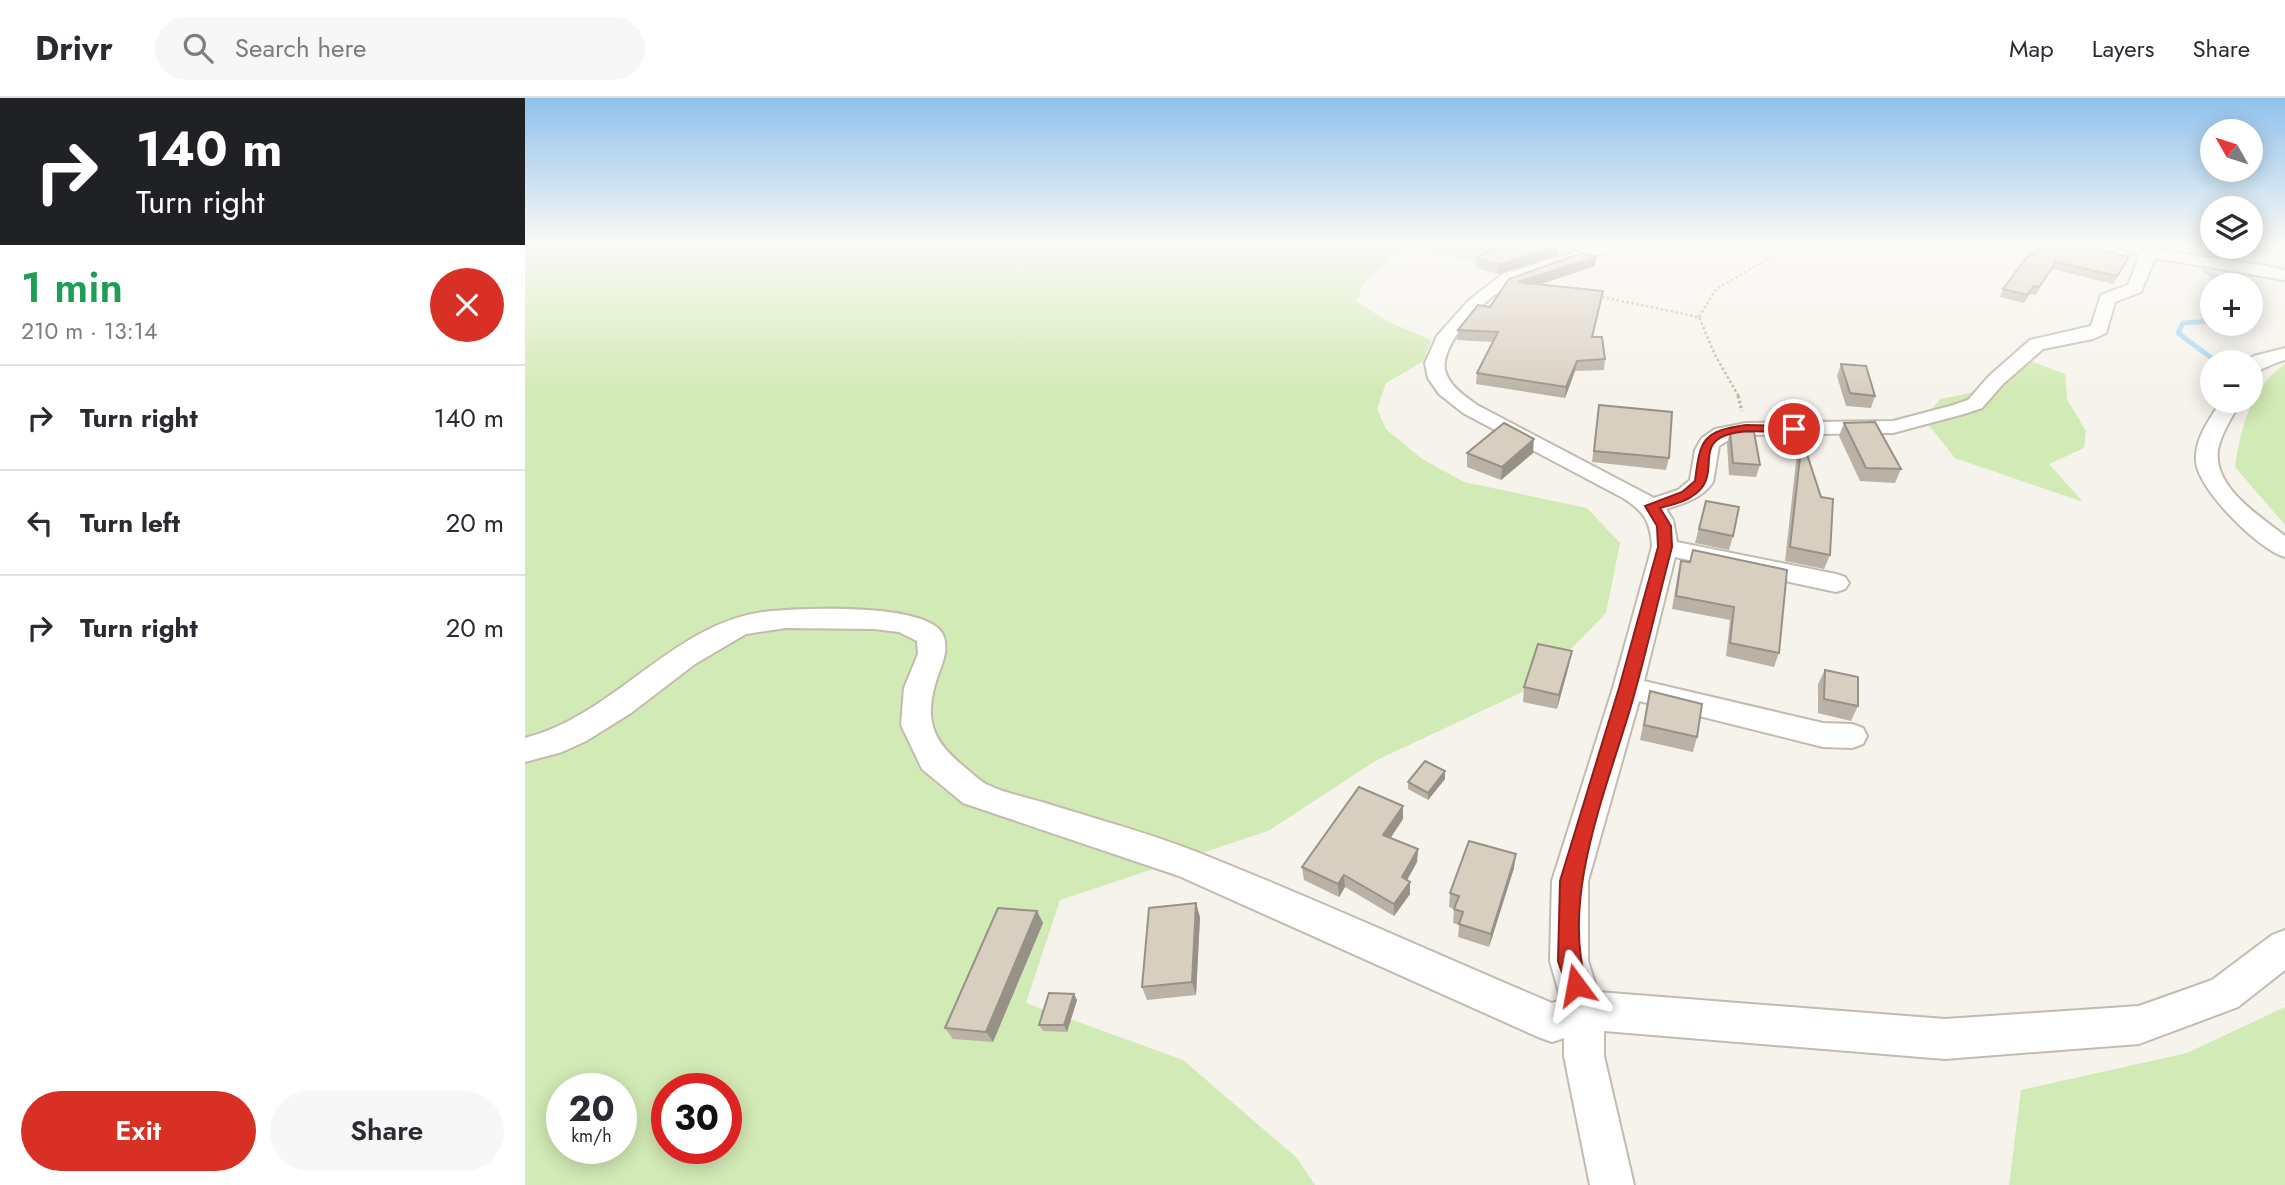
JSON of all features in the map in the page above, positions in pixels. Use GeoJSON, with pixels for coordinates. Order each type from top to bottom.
{"type":"FeatureCollection","features":[{"type":"Feature","properties":{"kind":"street"},"geometry":{"type":"LineString","coordinates":[[1488,294],[1440,344],[1434,364],[1445,389],[1470,410],[1652,506],[1664,526],[1665,547],[1628,688],[1570,881],[1569,961],[1584,1010],[1584,1056],[1612,1185]]}},
{"type":"Feature","properties":{"kind":"street"},"geometry":{"type":"LineString","coordinates":[[1652,506],[1686,495],[1701,482],[1705,448],[1712,438],[1726,432],[1746,429],[1893,428],[1975,404],[1996,380],[2037,345],[2086,335],[2099,329],[2107,299],[2120,294]]}},
{"type":"Feature","properties":{"kind":"street"},"geometry":{"type":"LineString","coordinates":[[2263,360],[2285,354]]}},
{"type":"Feature","properties":{"kind":"street"},"geometry":{"type":"LineString","coordinates":[[2225,413],[2206,451],[2209,468],[2222,495],[2285,549]]}},
{"type":"Feature","properties":{"kind":"street"},"geometry":{"type":"LineString","coordinates":[[1665,547],[1836,583]]}},
{"type":"Feature","properties":{"kind":"street"},"geometry":{"type":"LineString","coordinates":[[525,750],[550,746],[588,728],[684,656],[736,627],[778,620],[884,619],[914,626],[930,636],[932,654],[919,688],[916,725],[933,760],[975,794],[1189,864],[1552,1023],[1584,1010],[1945,1039],[2139,1025],[2224,994],[2285,947]]}},
{"type":"Feature","properties":{"kind":"street"},"geometry":{"type":"LineString","coordinates":[[1628,688],[1823,735],[1852,736]]}},
{"type":"Feature","properties":{"kind":"path"},"geometry":{"type":"LineString","coordinates":[[1699,317],[1713,294]]}},
{"type":"Feature","properties":{"kind":"path"},"geometry":{"type":"LineString","coordinates":[[1590,295],[1699,317]]}},
{"type":"Feature","properties":{"kind":"path"},"geometry":{"type":"LineString","coordinates":[[1699,317],[1715,355],[1740,400],[1746,429]]}},
{"type":"Feature","properties":{"kind":"green space"},"geometry":{"type":"Polygon","coordinates":[[[525,294],[1359,294],[1356,301],[1387,321],[1431,340],[1424,361],[1386,383],[1377,409],[1386,429],[1422,459],[1464,482],[1587,508],[1620,543],[1606,613],[1535,686],[1377,760],[1268,831],[1060,900],[1026,1003],[1183,1060],[1296,1157],[1315,1185],[525,1185],[525,294]]]}},
{"type":"Feature","properties":{"kind":"green space"},"geometry":{"type":"Polygon","coordinates":[[[2031,361],[2065,374],[2067,399],[2086,431],[2084,448],[2049,464],[2083,502],[1955,458],[1924,419],[1940,399],[1976,392],[2015,375],[2031,361]]]}},
{"type":"Feature","properties":{"kind":"green space"},"geometry":{"type":"Polygon","coordinates":[[[2285,364],[2285,525],[2235,467],[2248,413],[2263,413],[2263,385],[2285,364]]]}},
{"type":"Feature","properties":{"kind":"green space"},"geometry":{"type":"Polygon","coordinates":[[[2285,1007],[2285,1185],[2009,1185],[2021,1090],[2187,1053],[2285,1007]]]}},
{"type":"Feature","properties":{"kind":"building"},"geometry":{"type":"Polygon","coordinates":[[[1499,294],[1602,294],[1592,337],[1602,337],[1605,359],[1577,361],[1566,387],[1477,373],[1498,332],[1458,330],[1478,305],[1490,307],[1499,294]]]}},
{"type":"Feature","properties":{"kind":"building"},"geometry":{"type":"Polygon","coordinates":[[[1841,364],[1866,366],[1875,396],[1850,393],[1841,364]]]}},
{"type":"Feature","properties":{"kind":"building"},"geometry":{"type":"Polygon","coordinates":[[[1599,405],[1672,412],[1669,458],[1594,451],[1599,405]]]}},
{"type":"Feature","properties":{"kind":"building"},"geometry":{"type":"Polygon","coordinates":[[[1875,422],[1901,469],[1866,468],[1844,423],[1875,422]]]}},
{"type":"Feature","properties":{"kind":"building"},"geometry":{"type":"Polygon","coordinates":[[[1504,423],[1534,439],[1502,467],[1467,453],[1504,423]]]}},
{"type":"Feature","properties":{"kind":"building"},"geometry":{"type":"Polygon","coordinates":[[[1730,432],[1754,432],[1760,465],[1733,463],[1730,432]]]}},
{"type":"Feature","properties":{"kind":"building"},"geometry":{"type":"Polygon","coordinates":[[[1802,439],[1821,497],[1833,499],[1830,555],[1790,547],[1802,439]]]}},
{"type":"Feature","properties":{"kind":"building"},"geometry":{"type":"Polygon","coordinates":[[[1706,501],[1739,507],[1733,536],[1699,529],[1706,501]]]}},
{"type":"Feature","properties":{"kind":"building"},"geometry":{"type":"Polygon","coordinates":[[[1693,550],[1787,570],[1779,653],[1730,643],[1734,607],[1676,596],[1681,561],[1690,562],[1693,550]]]}},
{"type":"Feature","properties":{"kind":"building"},"geometry":{"type":"Polygon","coordinates":[[[1538,644],[1572,651],[1559,695],[1524,687],[1538,644]]]}},
{"type":"Feature","properties":{"kind":"building"},"geometry":{"type":"Polygon","coordinates":[[[1825,670],[1858,677],[1858,706],[1824,699],[1825,670]]]}},
{"type":"Feature","properties":{"kind":"building"},"geometry":{"type":"Polygon","coordinates":[[[1650,691],[1702,704],[1697,737],[1644,725],[1650,691]]]}},
{"type":"Feature","properties":{"kind":"building"},"geometry":{"type":"Polygon","coordinates":[[[1425,761],[1445,771],[1428,793],[1408,782],[1425,761]]]}},
{"type":"Feature","properties":{"kind":"building"},"geometry":{"type":"Polygon","coordinates":[[[1359,787],[1403,806],[1383,835],[1418,849],[1402,877],[1410,882],[1394,904],[1344,875],[1338,884],[1302,867],[1359,787]]]}},
{"type":"Feature","properties":{"kind":"building"},"geometry":{"type":"Polygon","coordinates":[[[1469,841],[1516,854],[1491,934],[1459,924],[1463,912],[1454,909],[1459,896],[1450,893],[1469,841]]]}},
{"type":"Feature","properties":{"kind":"building"},"geometry":{"type":"Polygon","coordinates":[[[1196,903],[1192,982],[1142,987],[1149,908],[1196,903]]]}},
{"type":"Feature","properties":{"kind":"building"},"geometry":{"type":"Polygon","coordinates":[[[998,908],[1037,911],[986,1032],[945,1028],[998,908]]]}},
{"type":"Feature","properties":{"kind":"building"},"geometry":{"type":"Polygon","coordinates":[[[1049,993],[1074,994],[1064,1025],[1039,1025],[1049,993]]]}},
{"type":"Feature","properties":{"kind":"waterway"},"geometry":{"type":"LineString","coordinates":[[2200,322],[2183,323],[2178,333],[2201,350]]}},
{"type":"Feature","properties":{"kind":"route"},"geometry":{"type":"LineString","coordinates":[[1576,985],[1569,961],[1570,881],[1628,688],[1665,547],[1664,526],[1652,506],[1686,495],[1701,482],[1705,448],[1712,438],[1726,432],[1746,429],[1794,429]]}}]}
